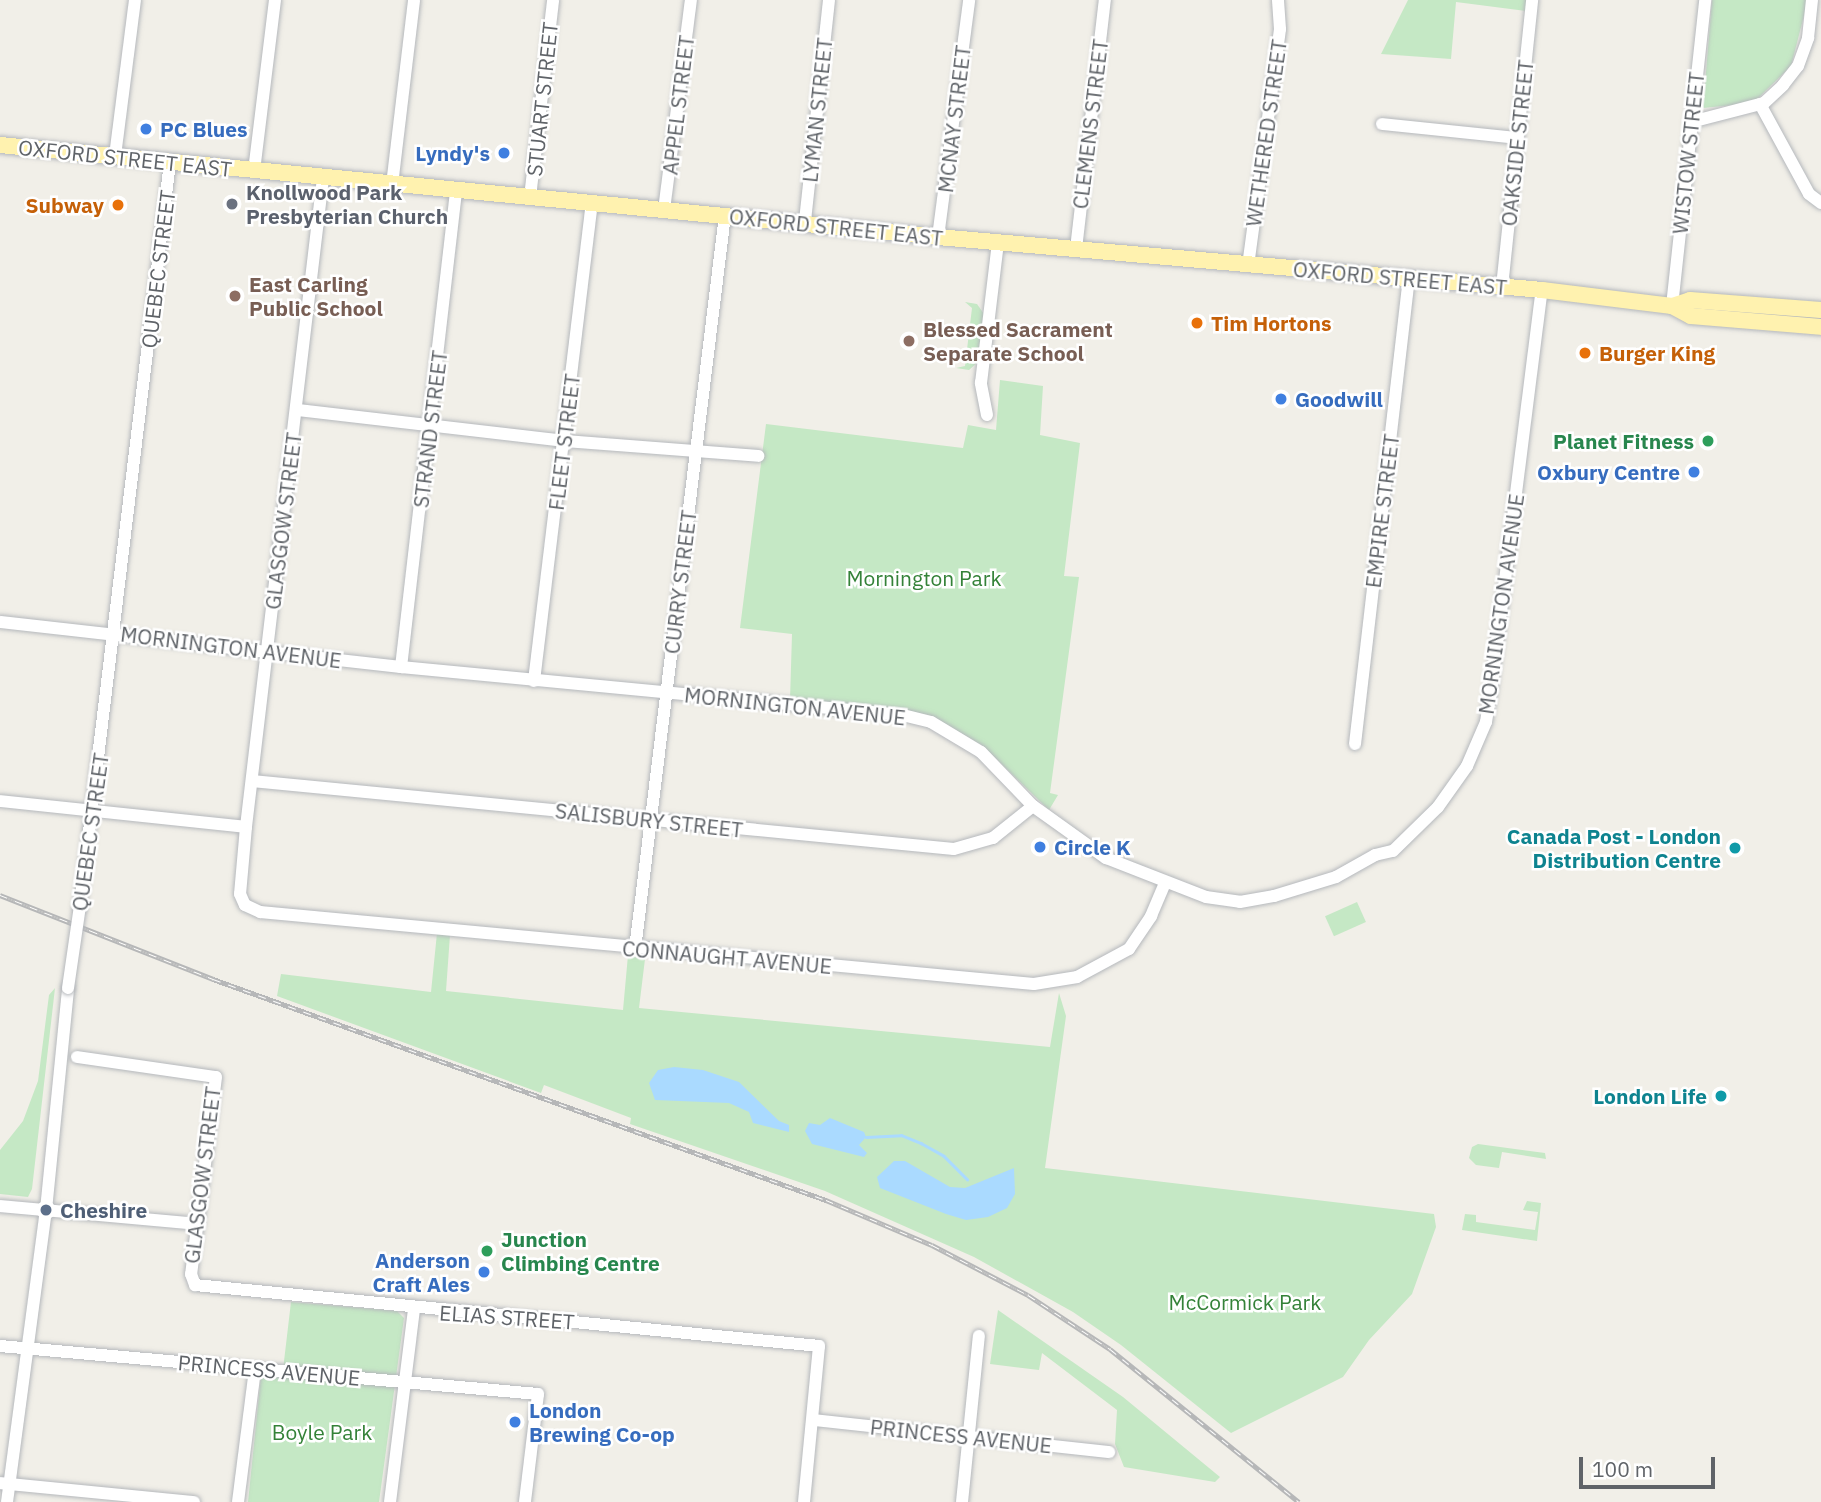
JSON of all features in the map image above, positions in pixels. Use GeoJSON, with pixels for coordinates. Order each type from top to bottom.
{"type":"FeatureCollection","features":[{"type":"Feature","properties":{"kind":"main road","name":"OXFORD STREET EAST"},"geometry":{"type":"LineString","coordinates":[[0,149],[115,156],[392,185],[804,221],[998,243],[1502,286],[1672,306],[1691,316],[1821,327]]}},
{"type":"Feature","properties":{"kind":"main road","name":"OXFORD STREET EAST"},"geometry":{"type":"LineString","coordinates":[[1672,306],[1690,300],[1821,310]]}},
{"type":"Feature","properties":{"kind":"street"},"geometry":{"type":"LineString","coordinates":[[115,156],[135,0]]}},
{"type":"Feature","properties":{"kind":"street"},"geometry":{"type":"LineString","coordinates":[[254,171],[275,0]]}},
{"type":"Feature","properties":{"kind":"street"},"geometry":{"type":"LineString","coordinates":[[392,185],[414,0]]}},
{"type":"Feature","properties":{"kind":"street","name":"STUART STREET"},"geometry":{"type":"LineString","coordinates":[[530,197],[553,0]]}},
{"type":"Feature","properties":{"kind":"street","name":"APPEL STREET"},"geometry":{"type":"LineString","coordinates":[[664,210],[691,0]]}},
{"type":"Feature","properties":{"kind":"street","name":"LYMAN STREET"},"geometry":{"type":"LineString","coordinates":[[804,221],[829,0]]}},
{"type":"Feature","properties":{"kind":"street","name":"MCNAY STREET"},"geometry":{"type":"LineString","coordinates":[[938,237],[969,0]]}},
{"type":"Feature","properties":{"kind":"street","name":"CLEMENS STREET"},"geometry":{"type":"LineString","coordinates":[[1076,249],[1105,0]]}},
{"type":"Feature","properties":{"kind":"street","name":"WETHERED STREET"},"geometry":{"type":"LineString","coordinates":[[1248,266],[1280,29],[1278,0]]}},
{"type":"Feature","properties":{"kind":"street","name":"OAKSIDE STREET"},"geometry":{"type":"LineString","coordinates":[[1502,286],[1532,0]]}},
{"type":"Feature","properties":{"kind":"street","name":"WISTOW STREET"},"geometry":{"type":"LineString","coordinates":[[1672,306],[1705,0]]}},
{"type":"Feature","properties":{"kind":"street"},"geometry":{"type":"LineString","coordinates":[[1691,122],[1760,104],[1798,66],[1808,38],[1812,0]]}},
{"type":"Feature","properties":{"kind":"street"},"geometry":{"type":"LineString","coordinates":[[1760,104],[1808,194],[1821,204]]}},
{"type":"Feature","properties":{"kind":"street"},"geometry":{"type":"LineString","coordinates":[[1382,124],[1517,138]]}},
{"type":"Feature","properties":{"kind":"street","name":"QUEBEC STREET"},"geometry":{"type":"LineString","coordinates":[[7,1502],[5,1484],[46,1210],[68,988],[116,633],[170,162]]}},
{"type":"Feature","properties":{"kind":"street","name":"GLASGOW STREET"},"geometry":{"type":"LineString","coordinates":[[245,905],[240,894],[246,827],[298,410],[323,178]]}},
{"type":"Feature","properties":{"kind":"street","name":"STRAND STREET"},"geometry":{"type":"LineString","coordinates":[[401,667],[432,426],[456,190]]}},
{"type":"Feature","properties":{"kind":"street","name":"FLEET STREET"},"geometry":{"type":"LineString","coordinates":[[534,681],[592,203]]}},
{"type":"Feature","properties":{"kind":"street","name":"CURRY STREET"},"geometry":{"type":"LineString","coordinates":[[635,949],[725,215]]}},
{"type":"Feature","properties":{"kind":"street"},"geometry":{"type":"LineString","coordinates":[[987,415],[981,383],[998,243]]}},
{"type":"Feature","properties":{"kind":"street","name":"EMPIRE STREET"},"geometry":{"type":"LineString","coordinates":[[1355,744],[1409,279]]}},
{"type":"Feature","properties":{"kind":"street","name":"MORNINGTON AVENUE"},"geometry":{"type":"LineString","coordinates":[[0,622],[931,722],[981,752],[1033,806],[1084,846],[1165,883],[1206,897],[1240,902],[1305,889],[1393,851],[1454,788],[1486,722],[1542,290]]}},
{"type":"Feature","properties":{"kind":"street"},"geometry":{"type":"LineString","coordinates":[[298,410],[565,441],[758,456]]}},
{"type":"Feature","properties":{"kind":"street","name":"SALISBURY STREET"},"geometry":{"type":"LineString","coordinates":[[252,781],[954,849],[993,838],[1033,806]]}},
{"type":"Feature","properties":{"kind":"street"},"geometry":{"type":"LineString","coordinates":[[0,801],[246,827]]}},
{"type":"Feature","properties":{"kind":"street","name":"CONNAUGHT AVENUE"},"geometry":{"type":"LineString","coordinates":[[245,905],[260,912],[635,949],[1034,984],[1077,977],[1129,949],[1152,916],[1165,883]]}},
{"type":"Feature","properties":{"kind":"street","name":"GLASGOW STREET"},"geometry":{"type":"LineString","coordinates":[[77,1056],[216,1077],[191,1274],[195,1284]]}},
{"type":"Feature","properties":{"kind":"street"},"geometry":{"type":"LineString","coordinates":[[0,1206],[198,1224]]}},
{"type":"Feature","properties":{"kind":"street","name":"ELIAS STREET"},"geometry":{"type":"LineString","coordinates":[[195,1284],[414,1310],[819,1346],[814,1420]]}},
{"type":"Feature","properties":{"kind":"street"},"geometry":{"type":"LineString","coordinates":[[390,1502],[414,1310]]}},
{"type":"Feature","properties":{"kind":"street"},"geometry":{"type":"LineString","coordinates":[[962,1502],[971,1437],[979,1336]]}},
{"type":"Feature","properties":{"kind":"street","name":"PRINCESS AVENUE"},"geometry":{"type":"LineString","coordinates":[[0,1346],[538,1394],[525,1502]]}},
{"type":"Feature","properties":{"kind":"street"},"geometry":{"type":"LineString","coordinates":[[238,1502],[255,1368]]}},
{"type":"Feature","properties":{"kind":"street"},"geometry":{"type":"LineString","coordinates":[[804,1502],[814,1420]]}},
{"type":"Feature","properties":{"kind":"street","name":"PRINCESS AVENUE"},"geometry":{"type":"LineString","coordinates":[[814,1420],[1108,1452]]}},
{"type":"Feature","properties":{"kind":"street"},"geometry":{"type":"LineString","coordinates":[[5,1484],[113,1498],[194,1502]]}},
{"type":"Feature","properties":{"kind":"green space"},"geometry":{"type":"Polygon","coordinates":[[[1408,0],[1527,0],[1526,11],[1456,2],[1451,59],[1381,54],[1408,0]]]}},
{"type":"Feature","properties":{"kind":"green space"},"geometry":{"type":"Polygon","coordinates":[[[1712,0],[1808,0],[1791,66],[1753,103],[1703,108],[1712,0]]]}},
{"type":"Feature","properties":{"kind":"green space"},"geometry":{"type":"Polygon","coordinates":[[[965,302],[977,304],[984,314],[978,362],[969,370],[956,368],[965,366],[972,308],[965,302]]]}},
{"type":"Feature","properties":{"kind":"green space","name":"Mornington Park"},"geometry":{"type":"Polygon","coordinates":[[[1000,380],[1043,386],[1040,435],[1080,443],[1064,576],[1079,577],[1050,793],[1058,795],[1049,810],[983,746],[942,722],[790,700],[792,634],[740,628],[766,424],[963,448],[968,425],[996,430],[1000,380]]]}},
{"type":"Feature","properties":{"kind":"green space"},"geometry":{"type":"Polygon","coordinates":[[[1357,902],[1366,922],[1334,936],[1325,916],[1357,902]]]}},
{"type":"Feature","properties":{"kind":"green space","name":"McCormick Park"},"geometry":{"type":"Polygon","coordinates":[[[437,933],[450,935],[446,991],[623,1010],[628,955],[645,959],[639,1008],[1050,1047],[1059,993],[1066,1016],[1045,1168],[1434,1214],[1436,1227],[1412,1294],[1369,1340],[1343,1377],[1231,1433],[1121,1345],[1073,1312],[974,1257],[825,1191],[630,1124],[631,1118],[544,1085],[541,1093],[277,996],[281,974],[431,992],[437,933]]]}},
{"type":"Feature","properties":{"kind":"green space"},"geometry":{"type":"Polygon","coordinates":[[[55,988],[32,1189],[28,1197],[0,1194],[0,1150],[23,1121],[38,1081],[49,995],[55,988]]]}},
{"type":"Feature","properties":{"kind":"green space"},"geometry":{"type":"Polygon","coordinates":[[[1478,1144],[1545,1153],[1546,1159],[1502,1152],[1499,1168],[1476,1165],[1469,1158],[1472,1147],[1478,1144]]]}},
{"type":"Feature","properties":{"kind":"green space"},"geometry":{"type":"Polygon","coordinates":[[[1527,1201],[1541,1203],[1537,1241],[1462,1230],[1465,1214],[1476,1215],[1476,1222],[1535,1230],[1538,1212],[1523,1210],[1527,1201]]]}},
{"type":"Feature","properties":{"kind":"green space","name":"Boyle Park"},"geometry":{"type":"Polygon","coordinates":[[[291,1302],[397,1311],[404,1318],[379,1502],[248,1502],[261,1376],[282,1378],[291,1302]]]}},
{"type":"Feature","properties":{"kind":"green space"},"geometry":{"type":"Polygon","coordinates":[[[998,1310],[1123,1397],[1220,1477],[1215,1482],[1124,1467],[1115,1444],[1117,1410],[1042,1353],[1039,1370],[990,1364],[998,1310]]]}},
{"type":"Feature","properties":{"kind":"water"},"geometry":{"type":"Polygon","coordinates":[[[674,1067],[703,1070],[739,1082],[779,1121],[789,1125],[789,1132],[753,1123],[749,1112],[729,1103],[655,1100],[649,1083],[658,1070],[674,1067]]]}},
{"type":"Feature","properties":{"kind":"water"},"geometry":{"type":"Polygon","coordinates":[[[830,1118],[864,1132],[866,1137],[859,1145],[867,1153],[864,1157],[812,1144],[805,1131],[809,1123],[820,1125],[830,1118]]]}},
{"type":"Feature","properties":{"kind":"water"},"geometry":{"type":"Polygon","coordinates":[[[894,1161],[905,1161],[950,1187],[965,1188],[1014,1168],[1015,1194],[1007,1208],[988,1217],[966,1220],[880,1188],[877,1177],[894,1161]]]}},
{"type":"Feature","properties":{"kind":"waterway"},"geometry":{"type":"LineString","coordinates":[[866,1137],[901,1135],[921,1143],[944,1156],[967,1179]]}},
{"type":"Feature","properties":{"kind":"railway"},"geometry":{"type":"LineString","coordinates":[[0,895],[213,979],[826,1200],[932,1245],[1028,1295],[1110,1349],[1299,1502]]}},
{"type":"Feature","properties":{"kind":"place","name":"PC Blues"},"geometry":{"type":"Point","coordinates":[146,129]}},
{"type":"Feature","properties":{"kind":"place","name":"Lyndy's"},"geometry":{"type":"Point","coordinates":[504,153]}},
{"type":"Feature","properties":{"kind":"place","name":"Knollwood Park Presbyterian Church"},"geometry":{"type":"Point","coordinates":[232,204]}},
{"type":"Feature","properties":{"kind":"place","name":"Subway"},"geometry":{"type":"Point","coordinates":[118,205]}},
{"type":"Feature","properties":{"kind":"place","name":"East Carling Public School"},"geometry":{"type":"Point","coordinates":[235,296]}},
{"type":"Feature","properties":{"kind":"place","name":"Tim Hortons"},"geometry":{"type":"Point","coordinates":[1197,323]}},
{"type":"Feature","properties":{"kind":"place","name":"Blessed Sacrament Separate School"},"geometry":{"type":"Point","coordinates":[909,341]}},
{"type":"Feature","properties":{"kind":"place","name":"Burger King"},"geometry":{"type":"Point","coordinates":[1585,353]}},
{"type":"Feature","properties":{"kind":"place","name":"Goodwill"},"geometry":{"type":"Point","coordinates":[1281,399]}},
{"type":"Feature","properties":{"kind":"place","name":"Planet Fitness"},"geometry":{"type":"Point","coordinates":[1708,441]}},
{"type":"Feature","properties":{"kind":"place","name":"Oxbury Centre"},"geometry":{"type":"Point","coordinates":[1694,472]}},
{"type":"Feature","properties":{"kind":"place","name":"Circle K"},"geometry":{"type":"Point","coordinates":[1040,847]}},
{"type":"Feature","properties":{"kind":"place","name":"Canada Post - London Distribution Centre"},"geometry":{"type":"Point","coordinates":[1735,848]}},
{"type":"Feature","properties":{"kind":"place","name":"London Life"},"geometry":{"type":"Point","coordinates":[1721,1096]}},
{"type":"Feature","properties":{"kind":"place","name":"Cheshire"},"geometry":{"type":"Point","coordinates":[46,1210]}},
{"type":"Feature","properties":{"kind":"place","name":"Junction Climbing Centre"},"geometry":{"type":"Point","coordinates":[487,1251]}},
{"type":"Feature","properties":{"kind":"place","name":"Anderson Craft Ales"},"geometry":{"type":"Point","coordinates":[484,1272]}},
{"type":"Feature","properties":{"kind":"place","name":"London Brewing Co-op"},"geometry":{"type":"Point","coordinates":[515,1422]}}]}
